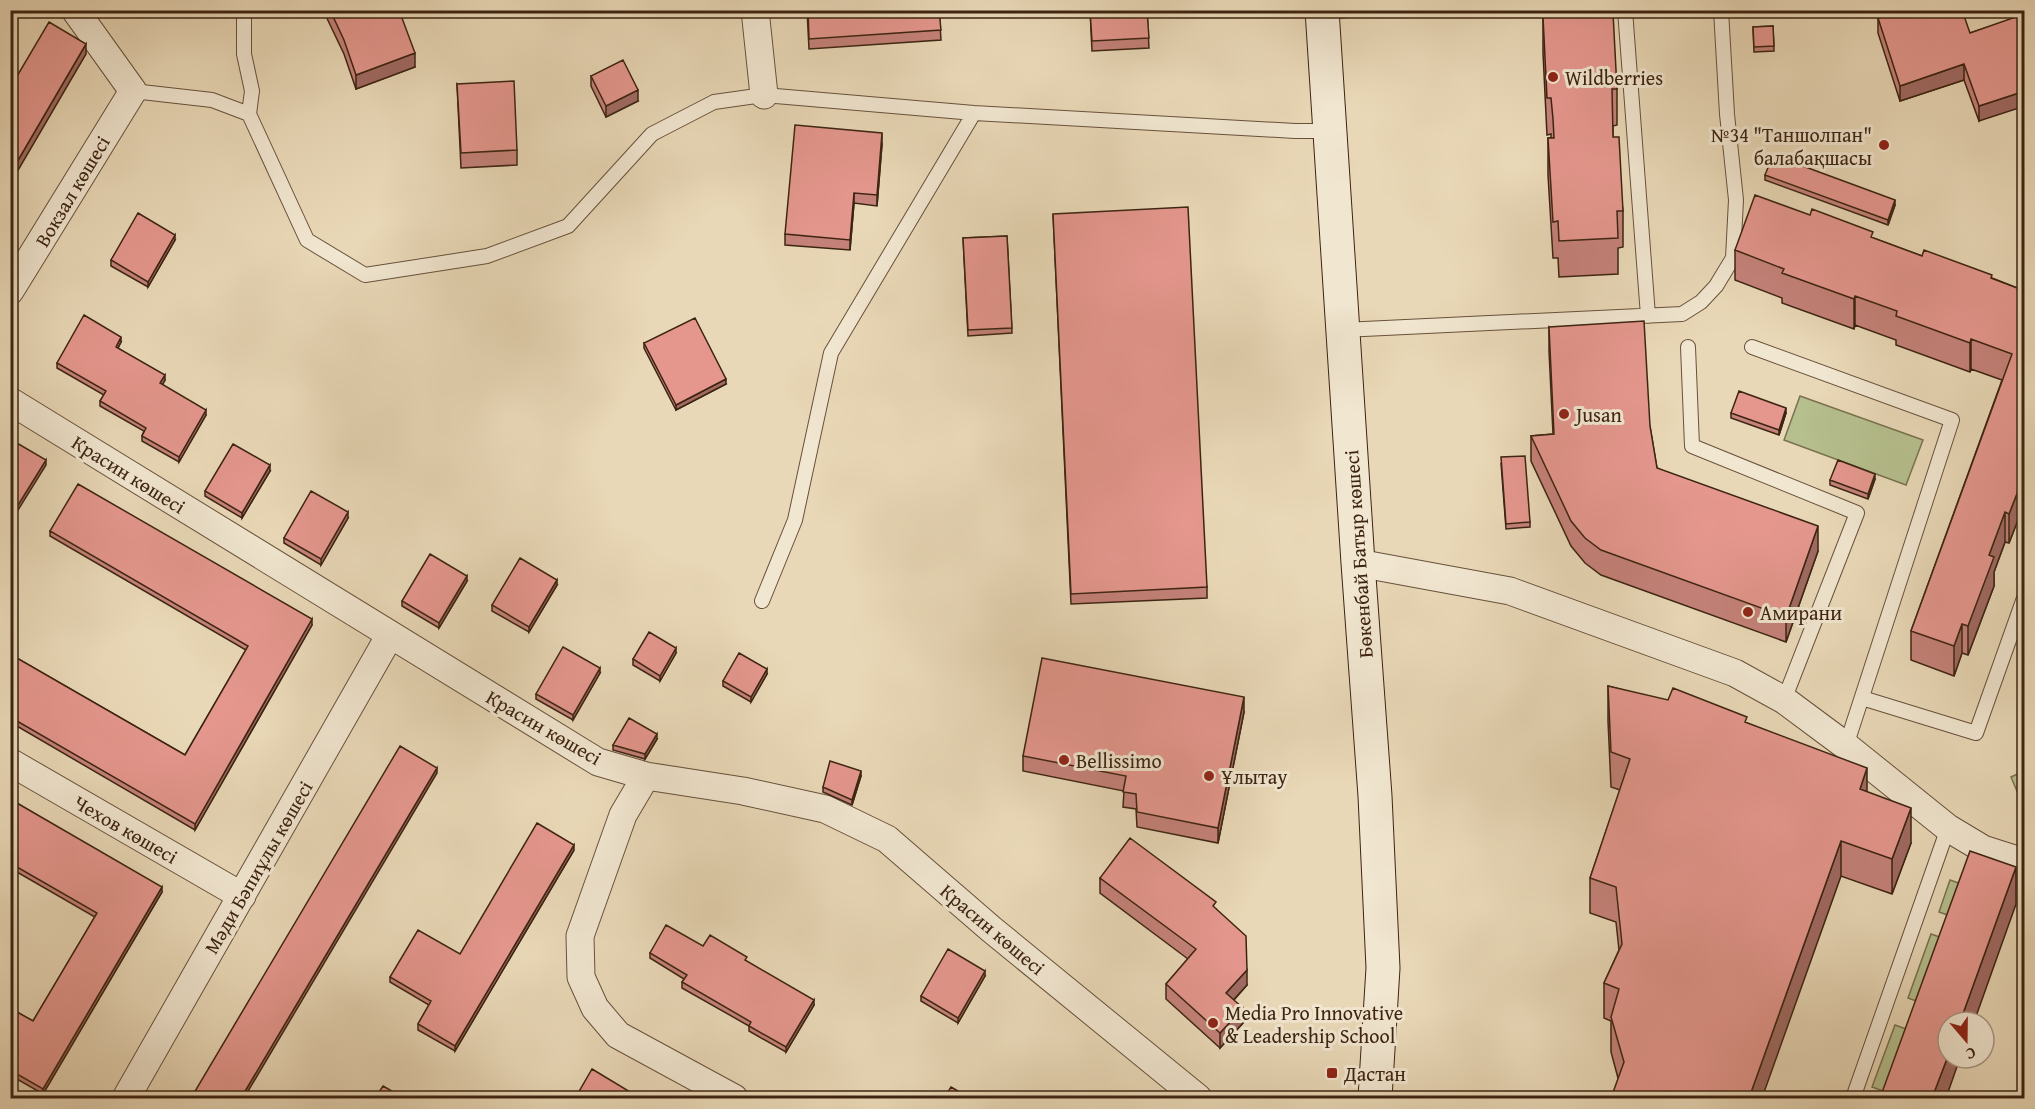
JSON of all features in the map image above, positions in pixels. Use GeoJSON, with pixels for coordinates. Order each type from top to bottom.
{"type":"FeatureCollection","features":[{"type":"Feature","properties":{"kind":"main road","name":"Бөкенбай Батыр көшесі"},"geometry":{"type":"LineString","coordinates":[[1331,11],[1329,131],[1375,796],[1383,968],[1375,1098]]}},
{"type":"Feature","properties":{"kind":"street"},"geometry":{"type":"LineString","coordinates":[[75,10],[133,91]]}},
{"type":"Feature","properties":{"kind":"street"},"geometry":{"type":"LineString","coordinates":[[755,10],[764,95]]}},
{"type":"Feature","properties":{"kind":"street","name":"Вокзал көшесі"},"geometry":{"type":"LineString","coordinates":[[10,291],[133,91]]}},
{"type":"Feature","properties":{"kind":"street","name":"Красин көшесі"},"geometry":{"type":"LineString","coordinates":[[10,400],[598,762],[646,776],[743,791],[825,809],[887,838],[991,929],[1198,1098]]}},
{"type":"Feature","properties":{"kind":"street"},"geometry":{"type":"LineString","coordinates":[[1358,563],[1509,591],[1735,673],[1784,700],[1846,746],[1948,828],[1983,849],[2025,862]]}},
{"type":"Feature","properties":{"kind":"street","name":"Мәди Бәпиұлы көшесі"},"geometry":{"type":"LineString","coordinates":[[126,1098],[390,635]]}},
{"type":"Feature","properties":{"kind":"street","name":"Чехов көшесі"},"geometry":{"type":"LineString","coordinates":[[10,762],[242,896]]}},
{"type":"Feature","properties":{"kind":"street"},"geometry":{"type":"LineString","coordinates":[[646,776],[623,815],[580,936],[580,977],[595,1008],[618,1035],[734,1098]]}},
{"type":"Feature","properties":{"kind":"lane"},"geometry":{"type":"LineString","coordinates":[[247,10],[244,15],[244,54],[252,91],[249,114],[307,240],[365,275],[487,256],[568,226],[652,134],[714,102],[764,95],[974,113],[1329,131]]}},
{"type":"Feature","properties":{"kind":"lane"},"geometry":{"type":"LineString","coordinates":[[1625,10],[1648,316]]}},
{"type":"Feature","properties":{"kind":"lane"},"geometry":{"type":"LineString","coordinates":[[1343,330],[1682,314],[1701,302],[1716,286],[1733,258],[1736,200],[1727,114],[1721,10]]}},
{"type":"Feature","properties":{"kind":"lane"},"geometry":{"type":"LineString","coordinates":[[133,91],[212,100],[249,114]]}},
{"type":"Feature","properties":{"kind":"lane"},"geometry":{"type":"LineString","coordinates":[[762,601],[795,520],[831,353],[974,113]]}},
{"type":"Feature","properties":{"kind":"lane"},"geometry":{"type":"LineString","coordinates":[[1688,347],[1692,446],[1857,513],[1784,700]]}},
{"type":"Feature","properties":{"kind":"lane"},"geometry":{"type":"LineString","coordinates":[[1752,347],[1952,420],[1846,746]]}},
{"type":"Feature","properties":{"kind":"lane"},"geometry":{"type":"LineString","coordinates":[[1862,698],[1976,733],[2025,598]]}},
{"type":"Feature","properties":{"kind":"lane"},"geometry":{"type":"LineString","coordinates":[[1853,1098],[1948,828]]}},
{"type":"Feature","properties":{"kind":"green space"},"geometry":{"type":"Polygon","coordinates":[[[1800,396],[1923,440],[1906,485],[1784,440],[1800,396]]]}},
{"type":"Feature","properties":{"kind":"green space"},"geometry":{"type":"Polygon","coordinates":[[[2024,771],[2024,808],[2011,777],[2024,771]]]}},
{"type":"Feature","properties":{"kind":"green space"},"geometry":{"type":"Polygon","coordinates":[[[1950,880],[1970,887],[1959,919],[1939,912],[1950,880]]]}},
{"type":"Feature","properties":{"kind":"green space"},"geometry":{"type":"Polygon","coordinates":[[[1931,934],[1951,941],[1927,1005],[1908,998],[1931,934]]]}},
{"type":"Feature","properties":{"kind":"green space"},"geometry":{"type":"Polygon","coordinates":[[[1895,1025],[1917,1033],[1894,1095],[1872,1087],[1895,1025]]]}},
{"type":"Feature","properties":{"kind":"building"},"geometry":{"type":"Polygon","coordinates":[[[330,10],[369,10],[371,14],[381,10],[399,10],[415,53],[356,75],[344,40],[330,10]]]}},
{"type":"Feature","properties":{"kind":"building"},"geometry":{"type":"Polygon","coordinates":[[[808,10],[939,10],[941,30],[809,39],[808,10]]]}},
{"type":"Feature","properties":{"kind":"building"},"geometry":{"type":"Polygon","coordinates":[[[1090,10],[1147,10],[1149,38],[1092,41],[1090,10]]]}},
{"type":"Feature","properties":{"kind":"building"},"geometry":{"type":"Polygon","coordinates":[[[1549,10],[1607,10],[1607,13],[1613,13],[1617,89],[1612,89],[1613,137],[1619,137],[1623,211],[1617,211],[1618,238],[1559,241],[1558,221],[1553,222],[1548,138],[1554,138],[1551,98],[1547,98],[1543,17],[1549,16],[1549,10]]]}},
{"type":"Feature","properties":{"kind":"building"},"geometry":{"type":"Polygon","coordinates":[[[1900,10],[1962,10],[1970,33],[2024,14],[2025,91],[1979,106],[1964,64],[1900,86],[1878,18],[1900,10]]]}},
{"type":"Feature","properties":{"kind":"building"},"geometry":{"type":"Polygon","coordinates":[[[49,22],[86,44],[10,174],[10,88],[49,22]]]}},
{"type":"Feature","properties":{"kind":"building"},"geometry":{"type":"Polygon","coordinates":[[[1773,26],[1774,46],[1754,47],[1753,27],[1773,26]]]}},
{"type":"Feature","properties":{"kind":"building"},"geometry":{"type":"Polygon","coordinates":[[[623,60],[638,90],[606,106],[591,76],[623,60]]]}},
{"type":"Feature","properties":{"kind":"building"},"geometry":{"type":"Polygon","coordinates":[[[514,81],[517,150],[461,153],[457,84],[514,81]]]}},
{"type":"Feature","properties":{"kind":"building"},"geometry":{"type":"Polygon","coordinates":[[[795,125],[882,133],[877,195],[854,193],[850,240],[785,234],[795,125]]]}},
{"type":"Feature","properties":{"kind":"building"},"geometry":{"type":"Polygon","coordinates":[[[1773,155],[1895,200],[1888,220],[1765,175],[1773,155]]]}},
{"type":"Feature","properties":{"kind":"building"},"geometry":{"type":"Polygon","coordinates":[[[1755,195],[1810,215],[1812,209],[1873,232],[1871,237],[1922,256],[1924,250],[1992,275],[1991,278],[2025,291],[2025,473],[2009,514],[2005,512],[1989,555],[1994,557],[1968,626],[1962,624],[1954,646],[1911,631],[2012,354],[1971,339],[1970,343],[1896,316],[1897,311],[1855,296],[1854,299],[1782,273],[1784,269],[1735,250],[1755,195]]]}},
{"type":"Feature","properties":{"kind":"building"},"geometry":{"type":"Polygon","coordinates":[[[1188,207],[1207,587],[1071,594],[1053,214],[1188,207]]]}},
{"type":"Feature","properties":{"kind":"building"},"geometry":{"type":"Polygon","coordinates":[[[138,213],[175,235],[148,282],[111,260],[138,213]]]}},
{"type":"Feature","properties":{"kind":"building"},"geometry":{"type":"Polygon","coordinates":[[[1007,236],[1012,328],[968,330],[963,238],[1007,236]]]}},
{"type":"Feature","properties":{"kind":"building"},"geometry":{"type":"Polygon","coordinates":[[[84,315],[121,337],[116,347],[165,375],[160,383],[206,410],[179,457],[142,436],[146,428],[100,401],[106,391],[57,363],[84,315]]]}},
{"type":"Feature","properties":{"kind":"building"},"geometry":{"type":"Polygon","coordinates":[[[695,318],[726,379],[676,405],[644,343],[695,318]]]}},
{"type":"Feature","properties":{"kind":"building"},"geometry":{"type":"Polygon","coordinates":[[[1644,321],[1650,426],[1657,468],[1818,526],[1786,617],[1601,550],[1585,538],[1571,521],[1531,436],[1554,434],[1549,327],[1644,321]]]}},
{"type":"Feature","properties":{"kind":"building"},"geometry":{"type":"Polygon","coordinates":[[[1739,391],[1786,408],[1779,430],[1731,413],[1739,391]]]}},
{"type":"Feature","properties":{"kind":"building"},"geometry":{"type":"Polygon","coordinates":[[[10,439],[46,460],[10,518],[10,439]]]}},
{"type":"Feature","properties":{"kind":"building"},"geometry":{"type":"Polygon","coordinates":[[[233,444],[270,465],[242,513],[205,491],[233,444]]]}},
{"type":"Feature","properties":{"kind":"building"},"geometry":{"type":"Polygon","coordinates":[[[1525,456],[1530,522],[1506,524],[1501,457],[1525,456]]]}},
{"type":"Feature","properties":{"kind":"building"},"geometry":{"type":"Polygon","coordinates":[[[1838,460],[1875,474],[1868,494],[1830,480],[1838,460]]]}},
{"type":"Feature","properties":{"kind":"building"},"geometry":{"type":"Polygon","coordinates":[[[78,484],[312,619],[195,824],[10,717],[10,654],[185,755],[248,646],[50,531],[78,484]]]}},
{"type":"Feature","properties":{"kind":"building"},"geometry":{"type":"Polygon","coordinates":[[[311,491],[348,512],[321,559],[284,538],[311,491]]]}},
{"type":"Feature","properties":{"kind":"building"},"geometry":{"type":"Polygon","coordinates":[[[430,554],[467,576],[439,623],[402,601],[430,554]]]}},
{"type":"Feature","properties":{"kind":"building"},"geometry":{"type":"Polygon","coordinates":[[[520,558],[557,580],[529,627],[492,605],[520,558]]]}},
{"type":"Feature","properties":{"kind":"building"},"geometry":{"type":"Polygon","coordinates":[[[649,632],[676,648],[660,676],[633,659],[649,632]]]}},
{"type":"Feature","properties":{"kind":"building"},"geometry":{"type":"Polygon","coordinates":[[[563,647],[600,668],[573,715],[536,694],[563,647]]]}},
{"type":"Feature","properties":{"kind":"building"},"geometry":{"type":"Polygon","coordinates":[[[739,653],[767,669],[751,697],[723,681],[739,653]]]}},
{"type":"Feature","properties":{"kind":"building"},"geometry":{"type":"Polygon","coordinates":[[[1042,658],[1244,697],[1218,828],[1137,812],[1136,794],[1123,792],[1126,776],[1023,756],[1042,658]]]}},
{"type":"Feature","properties":{"kind":"building"},"geometry":{"type":"Polygon","coordinates":[[[1608,686],[1668,700],[1673,688],[1747,717],[1745,722],[1867,768],[1860,789],[1911,808],[1892,859],[1841,841],[1749,1098],[1611,1098],[1624,1062],[1611,1017],[1619,989],[1604,983],[1622,944],[1616,887],[1590,878],[1630,759],[1611,752],[1608,686]]]}},
{"type":"Feature","properties":{"kind":"building"},"geometry":{"type":"Polygon","coordinates":[[[629,718],[657,734],[645,754],[613,745],[629,718]]]}},
{"type":"Feature","properties":{"kind":"building"},"geometry":{"type":"Polygon","coordinates":[[[400,746],[437,768],[241,1098],[191,1098],[400,746]]]}},
{"type":"Feature","properties":{"kind":"building"},"geometry":{"type":"Polygon","coordinates":[[[830,761],[861,771],[852,800],[823,787],[830,761]]]}},
{"type":"Feature","properties":{"kind":"building"},"geometry":{"type":"Polygon","coordinates":[[[10,799],[162,887],[43,1089],[10,1070],[10,1008],[33,1021],[97,913],[10,863],[10,799]]]}},
{"type":"Feature","properties":{"kind":"building"},"geometry":{"type":"Polygon","coordinates":[[[537,823],[574,845],[455,1046],[418,1024],[431,1001],[390,977],[418,930],[460,954],[537,823]]]}},
{"type":"Feature","properties":{"kind":"building"},"geometry":{"type":"Polygon","coordinates":[[[1130,838],[1216,902],[1213,906],[1246,936],[1247,970],[1226,993],[1243,1008],[1220,1033],[1166,984],[1196,949],[1100,878],[1130,838]]]}},
{"type":"Feature","properties":{"kind":"building"},"geometry":{"type":"Polygon","coordinates":[[[1970,851],[2016,867],[1964,1010],[1936,1010],[1936,1070],[1943,1070],[1932,1098],[1880,1098],[1970,851]]]}},
{"type":"Feature","properties":{"kind":"building"},"geometry":{"type":"Polygon","coordinates":[[[666,925],[703,946],[710,935],[747,957],[745,960],[814,1000],[786,1047],[749,1026],[751,1022],[682,982],[687,975],[650,953],[666,925]]]}},
{"type":"Feature","properties":{"kind":"building"},"geometry":{"type":"Polygon","coordinates":[[[948,949],[985,971],[958,1018],[921,996],[948,949]]]}},
{"type":"Feature","properties":{"kind":"building"},"geometry":{"type":"Polygon","coordinates":[[[592,1069],[635,1095],[637,1092],[647,1098],[584,1098],[577,1095],[592,1069]]]}},
{"type":"Feature","properties":{"kind":"building"},"geometry":{"type":"Polygon","coordinates":[[[383,1086],[404,1098],[375,1098],[383,1086]]]}},
{"type":"Feature","properties":{"kind":"building"},"geometry":{"type":"Polygon","coordinates":[[[951,1087],[970,1098],[944,1098],[951,1087]]]}},
{"type":"Feature","properties":{"kind":"place","name":"Wildberries"},"geometry":{"type":"Point","coordinates":[1553,77]}},
{"type":"Feature","properties":{"kind":"place","name":"№34 \"Таншолпан\" балабақшасы"},"geometry":{"type":"Point","coordinates":[1884,145]}},
{"type":"Feature","properties":{"kind":"place","name":"Jusan"},"geometry":{"type":"Point","coordinates":[1564,414]}},
{"type":"Feature","properties":{"kind":"place","name":"Амирани"},"geometry":{"type":"Point","coordinates":[1748,612]}},
{"type":"Feature","properties":{"kind":"place","name":"Bellissimo"},"geometry":{"type":"Point","coordinates":[1064,760]}},
{"type":"Feature","properties":{"kind":"place","name":"Ұлытау"},"geometry":{"type":"Point","coordinates":[1209,776]}},
{"type":"Feature","properties":{"kind":"place","name":"Media Pro Innovative & Leadership School"},"geometry":{"type":"Point","coordinates":[1213,1023]}},
{"type":"Feature","properties":{"kind":"place","name":"Дастан"},"geometry":{"type":"Point","coordinates":[1332,1073]}}]}
